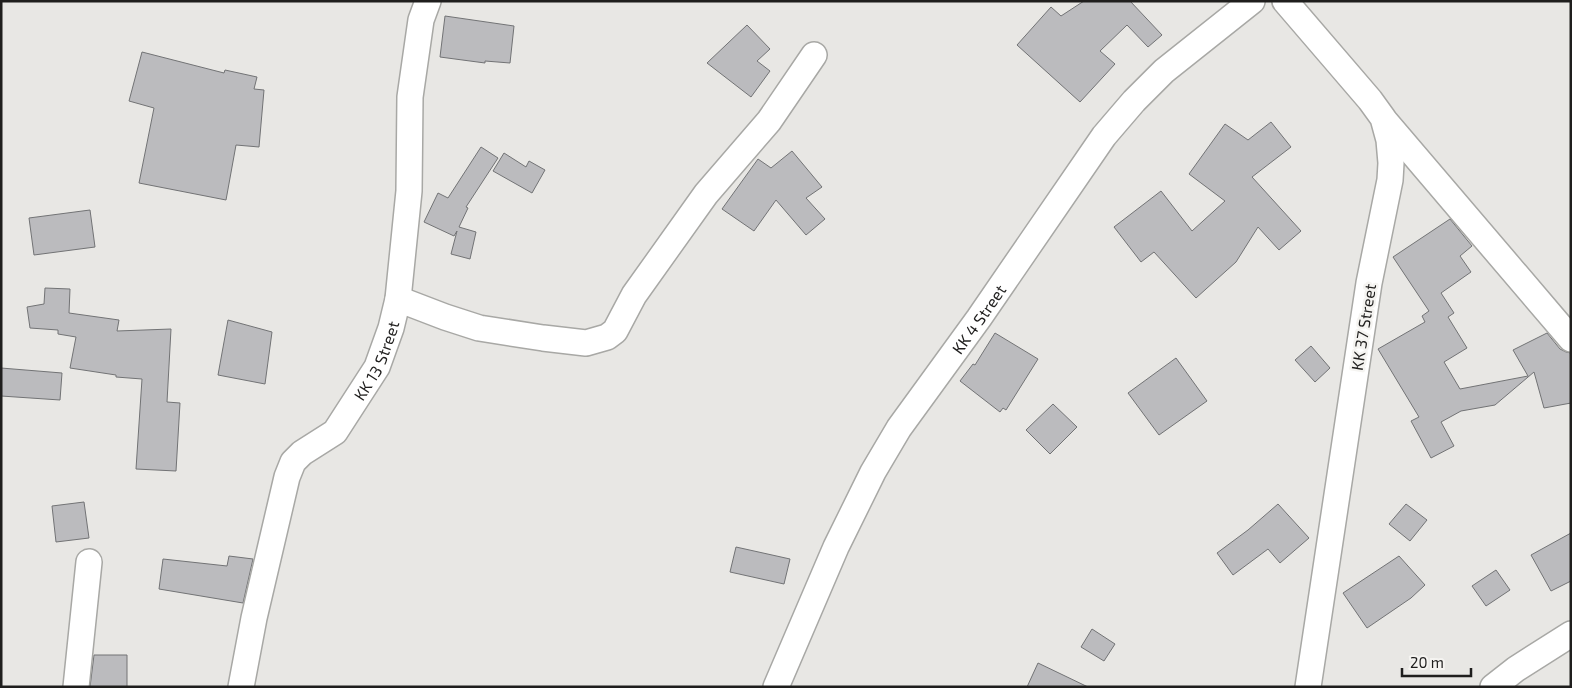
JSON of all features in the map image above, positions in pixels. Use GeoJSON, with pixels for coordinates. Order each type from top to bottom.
{"type":"FeatureCollection","features":[{"type":"Feature","properties":{"kind":"street","name":"KK 13 Street"},"geometry":{"type":"LineString","coordinates":[[241,687],[254,618],[287,477],[293,462],[302,453],[335,432],[377,367],[391,328],[398,299],[409,191],[410,97],[422,20],[428,1]]}},
{"type":"Feature","properties":{"kind":"street","name":"KK 4 Street"},"geometry":{"type":"LineString","coordinates":[[776,687],[836,547],[873,472],[899,428],[979,318],[1104,136],[1134,101],[1164,71],[1252,1]]}},
{"type":"Feature","properties":{"kind":"street","name":"KK 37 Street"},"geometry":{"type":"LineString","coordinates":[[1285,1],[1370,100],[1383,118],[1389,140],[1392,163],[1369,283],[1308,687]]}},
{"type":"Feature","properties":{"kind":"street"},"geometry":{"type":"LineString","coordinates":[[398,299],[479,328],[586,343],[607,337],[615,331],[634,295],[701,202],[769,121],[814,55]]}},
{"type":"Feature","properties":{"kind":"street"},"geometry":{"type":"LineString","coordinates":[[1383,118],[1571,339]]}},
{"type":"Feature","properties":{"kind":"street"},"geometry":{"type":"LineString","coordinates":[[76,687],[89,562]]}},
{"type":"Feature","properties":{"kind":"street"},"geometry":{"type":"LineString","coordinates":[[1493,687],[1516,669],[1571,634]]}},
{"type":"Feature","properties":{"kind":"building"},"geometry":{"type":"Polygon","coordinates":[[[1084,1],[1130,1],[1162,35],[1148,47],[1127,25],[1100,51],[1115,64],[1080,102],[1017,45],[1051,7],[1061,16],[1084,1]]]}},
{"type":"Feature","properties":{"kind":"building"},"geometry":{"type":"Polygon","coordinates":[[[445,16],[514,26],[510,63],[485,61],[485,63],[440,57],[445,16]]]}},
{"type":"Feature","properties":{"kind":"building"},"geometry":{"type":"Polygon","coordinates":[[[747,25],[770,49],[757,61],[770,71],[751,97],[707,63],[747,25]]]}},
{"type":"Feature","properties":{"kind":"building"},"geometry":{"type":"Polygon","coordinates":[[[142,52],[224,73],[225,70],[257,77],[254,89],[264,90],[259,147],[236,145],[226,200],[139,183],[154,108],[129,101],[142,52]]]}},
{"type":"Feature","properties":{"kind":"building"},"geometry":{"type":"Polygon","coordinates":[[[1271,122],[1291,147],[1252,177],[1301,231],[1279,250],[1258,227],[1236,262],[1196,298],[1154,252],[1141,262],[1114,227],[1161,191],[1192,231],[1225,201],[1189,174],[1225,124],[1248,140],[1271,122]]]}},
{"type":"Feature","properties":{"kind":"building"},"geometry":{"type":"Polygon","coordinates":[[[481,147],[498,158],[466,207],[468,208],[459,227],[476,232],[470,259],[451,254],[457,231],[454,236],[424,222],[438,193],[448,198],[481,147]]]}},
{"type":"Feature","properties":{"kind":"building"},"geometry":{"type":"Polygon","coordinates":[[[792,151],[822,187],[806,198],[825,219],[806,235],[776,200],[754,231],[722,209],[758,159],[771,168],[792,151]]]}},
{"type":"Feature","properties":{"kind":"building"},"geometry":{"type":"Polygon","coordinates":[[[504,153],[526,167],[529,161],[545,170],[532,193],[493,171],[504,153]]]}},
{"type":"Feature","properties":{"kind":"building"},"geometry":{"type":"Polygon","coordinates":[[[90,210],[95,247],[34,255],[29,218],[90,210]]]}},
{"type":"Feature","properties":{"kind":"building"},"geometry":{"type":"Polygon","coordinates":[[[1450,219],[1472,246],[1460,256],[1471,272],[1441,293],[1454,313],[1448,317],[1467,348],[1444,362],[1460,389],[1528,376],[1513,350],[1547,333],[1560,349],[1571,353],[1571,403],[1544,408],[1534,372],[1495,405],[1461,411],[1441,422],[1454,446],[1431,458],[1411,421],[1419,417],[1378,349],[1425,322],[1422,316],[1429,311],[1393,257],[1450,219]]]}},
{"type":"Feature","properties":{"kind":"building"},"geometry":{"type":"Polygon","coordinates":[[[45,288],[70,289],[69,313],[119,320],[117,331],[171,329],[167,402],[180,403],[176,471],[136,469],[142,379],[116,377],[116,375],[70,368],[76,337],[58,334],[58,330],[30,328],[27,307],[44,304],[45,288]]]}},
{"type":"Feature","properties":{"kind":"building"},"geometry":{"type":"Polygon","coordinates":[[[228,320],[272,332],[265,384],[218,375],[228,320]]]}},
{"type":"Feature","properties":{"kind":"building"},"geometry":{"type":"Polygon","coordinates":[[[995,333],[1038,359],[1006,410],[1003,408],[1000,412],[960,381],[973,364],[975,365],[995,333]]]}},
{"type":"Feature","properties":{"kind":"building"},"geometry":{"type":"Polygon","coordinates":[[[1311,346],[1330,368],[1315,382],[1295,360],[1311,346]]]}},
{"type":"Feature","properties":{"kind":"building"},"geometry":{"type":"Polygon","coordinates":[[[1176,358],[1207,401],[1159,435],[1128,393],[1176,358]]]}},
{"type":"Feature","properties":{"kind":"building"},"geometry":{"type":"Polygon","coordinates":[[[1,368],[62,373],[60,400],[1,396],[1,368]]]}},
{"type":"Feature","properties":{"kind":"building"},"geometry":{"type":"Polygon","coordinates":[[[1053,404],[1077,427],[1050,454],[1026,430],[1053,404]]]}},
{"type":"Feature","properties":{"kind":"building"},"geometry":{"type":"Polygon","coordinates":[[[84,502],[89,538],[56,542],[52,506],[84,502]]]}},
{"type":"Feature","properties":{"kind":"building"},"geometry":{"type":"Polygon","coordinates":[[[1278,504],[1309,538],[1280,563],[1268,549],[1233,575],[1217,553],[1278,504]]]}},
{"type":"Feature","properties":{"kind":"building"},"geometry":{"type":"Polygon","coordinates":[[[1406,504],[1427,520],[1410,541],[1389,524],[1406,504]]]}},
{"type":"Feature","properties":{"kind":"building"},"geometry":{"type":"Polygon","coordinates":[[[1571,533],[1571,581],[1551,591],[1531,555],[1571,533]]]}},
{"type":"Feature","properties":{"kind":"building"},"geometry":{"type":"Polygon","coordinates":[[[736,547],[790,559],[784,584],[730,572],[736,547]]]}},
{"type":"Feature","properties":{"kind":"building"},"geometry":{"type":"Polygon","coordinates":[[[229,556],[253,559],[243,603],[159,589],[163,559],[227,566],[229,556]]]}},
{"type":"Feature","properties":{"kind":"building"},"geometry":{"type":"Polygon","coordinates":[[[1399,556],[1425,585],[1411,598],[1367,628],[1343,593],[1399,556]]]}},
{"type":"Feature","properties":{"kind":"building"},"geometry":{"type":"Polygon","coordinates":[[[1496,570],[1510,590],[1486,606],[1472,586],[1496,570]]]}},
{"type":"Feature","properties":{"kind":"building"},"geometry":{"type":"Polygon","coordinates":[[[1092,629],[1115,644],[1104,661],[1081,647],[1092,629]]]}},
{"type":"Feature","properties":{"kind":"building"},"geometry":{"type":"Polygon","coordinates":[[[94,655],[127,655],[127,687],[90,687],[94,655]]]}},
{"type":"Feature","properties":{"kind":"building"},"geometry":{"type":"Polygon","coordinates":[[[1038,663],[1088,687],[1027,687],[1038,663]]]}}]}
